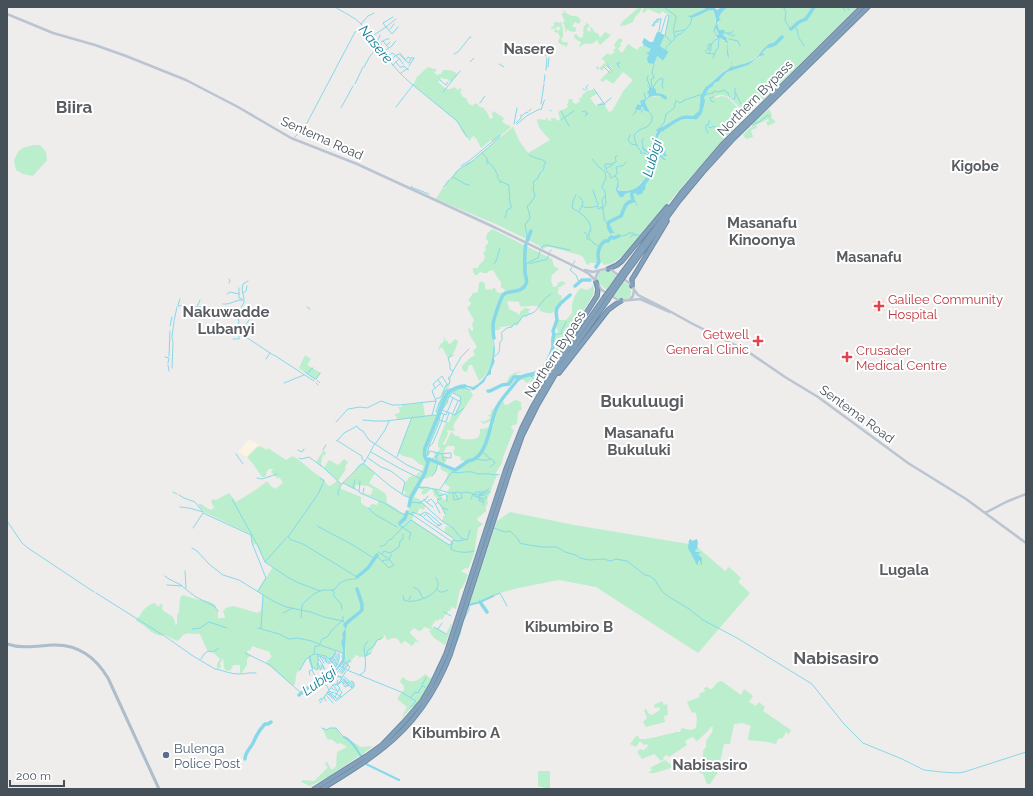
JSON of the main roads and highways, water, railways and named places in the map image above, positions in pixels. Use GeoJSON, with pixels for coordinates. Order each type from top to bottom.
{"type":"FeatureCollection","features":[{"type":"Feature","properties":{"kind":"highway","name":"Northern Bypass"},"geometry":{"type":"LineString","coordinates":[[314,789],[382,745],[422,701],[432,684],[448,648],[510,457],[522,428],[544,390],[618,281],[682,192],[722,145],[862,7]]}},
{"type":"Feature","properties":{"kind":"highway","name":"Northern Bypass"},"geometry":{"type":"LineString","coordinates":[[623,274],[679,201],[734,138],[868,7]]}},
{"type":"Feature","properties":{"kind":"highway"},"geometry":{"type":"LineString","coordinates":[[608,269],[622,261],[670,203],[682,192]]}},
{"type":"Feature","properties":{"kind":"highway"},"geometry":{"type":"LineString","coordinates":[[633,287],[632,282],[634,276],[679,201]]}},
{"type":"Feature","properties":{"kind":"highway"},"geometry":{"type":"LineString","coordinates":[[544,390],[576,329],[597,296],[598,289],[596,281]]}},
{"type":"Feature","properties":{"kind":"highway"},"geometry":{"type":"LineString","coordinates":[[544,390],[608,310],[622,301]]}},
{"type":"Feature","properties":{"kind":"highway","name":"Northern Bypass"},"geometry":{"type":"LineString","coordinates":[[322,789],[368,760],[389,743],[410,722],[435,688],[450,655],[522,436],[544,390]]}},
{"type":"Feature","properties":{"kind":"main road","name":"Sentema Road"},"geometry":{"type":"LineString","coordinates":[[7,14],[53,33],[126,56],[189,82],[296,140],[357,164],[496,228],[582,270],[589,274],[602,290],[614,298],[622,301],[635,299],[644,300],[670,312]]}},
{"type":"Feature","properties":{"kind":"main road","name":"Sentema Road"},"geometry":{"type":"LineString","coordinates":[[582,270],[593,272],[608,269],[633,287],[638,295],[747,351],[818,398],[913,466],[966,499],[1026,542]]}},
{"type":"Feature","properties":{"kind":"main road"},"geometry":{"type":"LineString","coordinates":[[596,281],[597,274],[600,270]]}},
{"type":"Feature","properties":{"kind":"main road"},"geometry":{"type":"LineString","coordinates":[[630,300],[633,296],[633,287]]}},
{"type":"Feature","properties":{"kind":"main road"},"geometry":{"type":"LineString","coordinates":[[985,513],[1026,494]]}},
{"type":"Feature","properties":{"kind":"main road"},"geometry":{"type":"LineString","coordinates":[[7,644],[28,647],[58,645],[68,646],[82,651],[95,660],[108,678],[159,789]]}},
{"type":"Feature","properties":{"kind":"water"},"geometry":{"type":"Polygon","coordinates":[[[705,7],[716,7],[715,8],[717,10],[721,7],[729,7],[724,10],[719,18],[721,19],[717,23],[719,30],[724,30],[725,32],[723,35],[728,39],[726,39],[728,42],[728,53],[732,65],[727,54],[727,43],[721,38],[721,40],[719,38],[717,39],[715,35],[719,35],[716,28],[714,29],[716,20],[713,10],[707,11],[695,17],[689,17],[688,15],[690,16],[705,9],[705,7]]]}},
{"type":"Feature","properties":{"kind":"water"},"geometry":{"type":"Polygon","coordinates":[[[657,32],[665,35],[660,46],[668,52],[663,60],[657,56],[654,64],[648,63],[647,58],[649,55],[647,53],[650,52],[651,49],[642,43],[644,38],[650,42],[653,42],[657,32]]]}},
{"type":"Feature","properties":{"kind":"water"},"geometry":{"type":"Polygon","coordinates":[[[773,45],[761,54],[763,53],[765,55],[760,56],[748,65],[727,72],[719,81],[714,83],[713,86],[705,91],[705,89],[732,65],[732,67],[753,60],[767,46],[773,45]]]}},
{"type":"Feature","properties":{"kind":"water"},"geometry":{"type":"Polygon","coordinates":[[[647,85],[652,88],[652,85],[656,90],[656,93],[663,94],[667,97],[666,100],[660,96],[649,97],[645,102],[650,113],[641,107],[643,110],[642,113],[642,110],[635,108],[637,104],[641,104],[640,101],[649,95],[647,92],[649,88],[647,85]]]}},
{"type":"Feature","properties":{"kind":"water"},"geometry":{"type":"Polygon","coordinates":[[[701,96],[703,96],[705,101],[704,106],[702,114],[696,120],[682,119],[659,134],[656,148],[658,150],[662,146],[667,156],[664,156],[661,153],[660,154],[666,160],[659,156],[655,158],[653,172],[642,194],[637,195],[634,191],[620,197],[616,190],[618,184],[619,186],[617,190],[619,191],[632,190],[639,186],[648,174],[647,162],[645,159],[649,159],[648,153],[643,150],[642,147],[647,150],[651,148],[649,152],[651,154],[655,145],[656,129],[659,127],[661,128],[675,119],[693,116],[699,111],[701,96]]]}},
{"type":"Feature","properties":{"kind":"water"},"geometry":{"type":"Polygon","coordinates":[[[493,334],[495,361],[491,374],[487,376],[484,382],[474,390],[462,386],[465,385],[473,387],[484,378],[493,357],[493,334]]]}},
{"type":"Feature","properties":{"kind":"water"},"geometry":{"type":"Polygon","coordinates":[[[691,539],[692,541],[697,539],[697,549],[695,550],[696,552],[700,552],[698,554],[702,558],[702,565],[700,560],[697,565],[688,548],[689,540],[691,539]]]}},
{"type":"Feature","properties":{"kind":"water"},"geometry":{"type":"Polygon","coordinates":[[[347,622],[347,627],[345,630],[344,662],[334,673],[307,689],[311,684],[336,669],[342,660],[342,634],[345,629],[344,624],[347,622]]]}},
{"type":"Feature","properties":{"kind":"waterway","name":"Nasere"},"geometry":{"type":"LineString","coordinates":[[335,7],[358,21],[398,71],[413,85]]}},
{"type":"Feature","properties":{"kind":"waterway"},"geometry":{"type":"LineString","coordinates":[[659,57],[663,60],[668,52],[665,50],[666,48],[675,38],[674,29],[676,16],[664,7]]}},
{"type":"Feature","properties":{"kind":"waterway"},"geometry":{"type":"LineString","coordinates":[[783,7],[786,12],[785,20],[790,30]]}},
{"type":"Feature","properties":{"kind":"waterway","name":"Lubigi"},"geometry":{"type":"LineString","coordinates":[[791,29],[799,22],[806,19],[814,7]]}},
{"type":"Feature","properties":{"kind":"waterway"},"geometry":{"type":"LineString","coordinates":[[843,7],[845,11]]}},
{"type":"Feature","properties":{"kind":"waterway"},"geometry":{"type":"LineString","coordinates":[[361,24],[368,16],[374,13]]}},
{"type":"Feature","properties":{"kind":"waterway"},"geometry":{"type":"LineString","coordinates":[[667,15],[669,16],[665,35],[671,42]]}},
{"type":"Feature","properties":{"kind":"waterway"},"geometry":{"type":"LineString","coordinates":[[658,32],[661,33],[666,16]]}},
{"type":"Feature","properties":{"kind":"waterway"},"geometry":{"type":"LineString","coordinates":[[393,17],[383,23],[386,27],[396,19]]}},
{"type":"Feature","properties":{"kind":"waterway"},"geometry":{"type":"LineString","coordinates":[[676,37],[690,25],[692,17]]}},
{"type":"Feature","properties":{"kind":"waterway"},"geometry":{"type":"LineString","coordinates":[[659,31],[661,18]]}},
{"type":"Feature","properties":{"kind":"waterway"},"geometry":{"type":"LineString","coordinates":[[653,26],[656,22],[658,22],[658,19]]}},
{"type":"Feature","properties":{"kind":"waterway"},"geometry":{"type":"LineString","coordinates":[[652,26],[656,20],[661,20]]}},
{"type":"Feature","properties":{"kind":"waterway"},"geometry":{"type":"LineString","coordinates":[[390,29],[394,24]]}},
{"type":"Feature","properties":{"kind":"waterway"},"geometry":{"type":"LineString","coordinates":[[295,137],[307,123],[355,32],[362,26]]}},
{"type":"Feature","properties":{"kind":"waterway"},"geometry":{"type":"LineString","coordinates":[[371,37],[386,27],[392,34],[398,27]]}},
{"type":"Feature","properties":{"kind":"waterway","name":"Lubigi"},"geometry":{"type":"LineString","coordinates":[[715,28],[714,31],[716,34]]}},
{"type":"Feature","properties":{"kind":"waterway"},"geometry":{"type":"LineString","coordinates":[[796,28],[798,36],[804,46]]}},
{"type":"Feature","properties":{"kind":"waterway"},"geometry":{"type":"LineString","coordinates":[[675,32],[684,30]]}},
{"type":"Feature","properties":{"kind":"waterway"},"geometry":{"type":"LineString","coordinates":[[727,33],[732,33],[733,31]]}},
{"type":"Feature","properties":{"kind":"waterway"},"geometry":{"type":"LineString","coordinates":[[720,33],[726,33],[733,36],[735,35]]}},
{"type":"Feature","properties":{"kind":"waterway"},"geometry":{"type":"LineString","coordinates":[[378,40],[380,35]]}},
{"type":"Feature","properties":{"kind":"waterway"},"geometry":{"type":"LineString","coordinates":[[454,54],[458,52],[471,37]]}},
{"type":"Feature","properties":{"kind":"waterway","name":"Lubigi"},"geometry":{"type":"LineString","coordinates":[[769,46],[775,44],[782,37]]}},
{"type":"Feature","properties":{"kind":"waterway"},"geometry":{"type":"LineString","coordinates":[[713,58],[716,50],[718,49],[719,38]]}},
{"type":"Feature","properties":{"kind":"waterway"},"geometry":{"type":"LineString","coordinates":[[383,41],[389,39]]}},
{"type":"Feature","properties":{"kind":"waterway"},"geometry":{"type":"LineString","coordinates":[[709,54],[712,43],[717,39]]}},
{"type":"Feature","properties":{"kind":"waterway"},"geometry":{"type":"LineString","coordinates":[[729,39],[738,41],[740,46]]}},
{"type":"Feature","properties":{"kind":"waterway","name":"Nasere"},"geometry":{"type":"LineString","coordinates":[[376,42],[378,40],[385,50]]}},
{"type":"Feature","properties":{"kind":"waterway"},"geometry":{"type":"LineString","coordinates":[[381,42],[383,41],[388,47]]}},
{"type":"Feature","properties":{"kind":"waterway"},"geometry":{"type":"LineString","coordinates":[[389,55],[386,50],[396,41]]}},
{"type":"Feature","properties":{"kind":"waterway"},"geometry":{"type":"LineString","coordinates":[[387,45],[390,42]]}},
{"type":"Feature","properties":{"kind":"waterway"},"geometry":{"type":"LineString","coordinates":[[707,47],[711,44]]}},
{"type":"Feature","properties":{"kind":"waterway"},"geometry":{"type":"LineString","coordinates":[[709,50],[711,44]]}},
{"type":"Feature","properties":{"kind":"waterway"},"geometry":{"type":"LineString","coordinates":[[364,67],[370,56],[378,47]]}},
{"type":"Feature","properties":{"kind":"waterway"},"geometry":{"type":"LineString","coordinates":[[705,51],[709,48]]}},
{"type":"Feature","properties":{"kind":"waterway"},"geometry":{"type":"LineString","coordinates":[[545,49],[546,56]]}},
{"type":"Feature","properties":{"kind":"waterway"},"geometry":{"type":"LineString","coordinates":[[647,53],[650,52],[651,49]]}},
{"type":"Feature","properties":{"kind":"waterway"},"geometry":{"type":"LineString","coordinates":[[387,57],[392,53],[399,58],[403,64]]}},
{"type":"Feature","properties":{"kind":"waterway"},"geometry":{"type":"LineString","coordinates":[[400,53],[405,59]]}},
{"type":"Feature","properties":{"kind":"waterway"},"geometry":{"type":"LineString","coordinates":[[706,53],[714,54]]}},
{"type":"Feature","properties":{"kind":"waterway"},"geometry":{"type":"LineString","coordinates":[[391,60],[399,54],[405,60]]}},
{"type":"Feature","properties":{"kind":"waterway"},"geometry":{"type":"LineString","coordinates":[[405,61],[408,57],[410,58]]}},
{"type":"Feature","properties":{"kind":"waterway"},"geometry":{"type":"LineString","coordinates":[[406,61],[409,63],[411,58],[414,58]]}},
{"type":"Feature","properties":{"kind":"waterway"},"geometry":{"type":"LineString","coordinates":[[409,66],[414,58]]}},
{"type":"Feature","properties":{"kind":"waterway"},"geometry":{"type":"LineString","coordinates":[[470,62],[474,58]]}},
{"type":"Feature","properties":{"kind":"waterway"},"geometry":{"type":"LineString","coordinates":[[546,70],[547,58]]}},
{"type":"Feature","properties":{"kind":"waterway"},"geometry":{"type":"LineString","coordinates":[[548,67],[549,58]]}},
{"type":"Feature","properties":{"kind":"waterway","name":"Nasere"},"geometry":{"type":"LineString","coordinates":[[393,65],[399,59]]}},
{"type":"Feature","properties":{"kind":"waterway"},"geometry":{"type":"LineString","coordinates":[[396,62],[400,67],[404,66],[407,69]]}},
{"type":"Feature","properties":{"kind":"waterway"},"geometry":{"type":"LineString","coordinates":[[617,63],[620,68]]}},
{"type":"Feature","properties":{"kind":"waterway"},"geometry":{"type":"LineString","coordinates":[[499,64],[504,67]]}},
{"type":"Feature","properties":{"kind":"waterway"},"geometry":{"type":"LineString","coordinates":[[608,64],[611,68]]}},
{"type":"Feature","properties":{"kind":"waterway"},"geometry":{"type":"LineString","coordinates":[[652,89],[651,79],[654,78],[652,72],[654,65]]}},
{"type":"Feature","properties":{"kind":"waterway"},"geometry":{"type":"LineString","coordinates":[[607,66],[612,71]]}},
{"type":"Feature","properties":{"kind":"waterway"},"geometry":{"type":"LineString","coordinates":[[355,84],[363,67]]}},
{"type":"Feature","properties":{"kind":"waterway"},"geometry":{"type":"LineString","coordinates":[[401,73],[408,68],[408,70]]}},
{"type":"Feature","properties":{"kind":"waterway"},"geometry":{"type":"LineString","coordinates":[[605,68],[610,73]]}},
{"type":"Feature","properties":{"kind":"waterway"},"geometry":{"type":"LineString","coordinates":[[443,92],[460,71]]}},
{"type":"Feature","properties":{"kind":"waterway"},"geometry":{"type":"LineString","coordinates":[[544,82],[545,75]]}},
{"type":"Feature","properties":{"kind":"waterway"},"geometry":{"type":"LineString","coordinates":[[648,76],[647,79],[651,89]]}},
{"type":"Feature","properties":{"kind":"waterway"},"geometry":{"type":"LineString","coordinates":[[653,87],[657,81],[662,78],[663,88]]}},
{"type":"Feature","properties":{"kind":"waterway"},"geometry":{"type":"LineString","coordinates":[[440,80],[446,85],[448,82]]}},
{"type":"Feature","properties":{"kind":"waterway"},"geometry":{"type":"LineString","coordinates":[[541,104],[544,84]]}},
{"type":"Feature","properties":{"kind":"waterway","name":"Nasere"},"geometry":{"type":"LineString","coordinates":[[396,107],[413,85],[457,121],[467,137]]}},
{"type":"Feature","properties":{"kind":"waterway"},"geometry":{"type":"LineString","coordinates":[[587,89],[586,87],[588,85]]}},
{"type":"Feature","properties":{"kind":"waterway"},"geometry":{"type":"LineString","coordinates":[[341,108],[353,86]]}},
{"type":"Feature","properties":{"kind":"waterway","name":"Lubigi"},"geometry":{"type":"LineString","coordinates":[[703,101],[702,97],[707,88]]}},
{"type":"Feature","properties":{"kind":"waterway"},"geometry":{"type":"LineString","coordinates":[[732,99],[735,99],[735,88]]}},
{"type":"Feature","properties":{"kind":"waterway"},"geometry":{"type":"LineString","coordinates":[[594,89],[605,105]]}},
{"type":"Feature","properties":{"kind":"waterway"},"geometry":{"type":"LineString","coordinates":[[713,93],[714,91],[719,92],[724,90],[728,93],[730,98]]}},
{"type":"Feature","properties":{"kind":"waterway"},"geometry":{"type":"LineString","coordinates":[[735,92],[741,104]]}},
{"type":"Feature","properties":{"kind":"waterway"},"geometry":{"type":"LineString","coordinates":[[644,93],[646,99]]}},
{"type":"Feature","properties":{"kind":"waterway","name":"Lubigi"},"geometry":{"type":"LineString","coordinates":[[702,97],[713,93]]}},
{"type":"Feature","properties":{"kind":"waterway"},"geometry":{"type":"LineString","coordinates":[[677,101],[679,103],[684,100],[703,95]]}},
{"type":"Feature","properties":{"kind":"waterway"},"geometry":{"type":"LineString","coordinates":[[480,103],[485,96]]}},
{"type":"Feature","properties":{"kind":"waterway"},"geometry":{"type":"LineString","coordinates":[[713,97],[710,98],[711,101],[714,102]]}},
{"type":"Feature","properties":{"kind":"waterway"},"geometry":{"type":"LineString","coordinates":[[598,105],[604,104],[611,98]]}},
{"type":"Feature","properties":{"kind":"waterway"},"geometry":{"type":"LineString","coordinates":[[517,124],[528,115],[540,109],[541,110],[545,100]]}},
{"type":"Feature","properties":{"kind":"waterway"},"geometry":{"type":"LineString","coordinates":[[662,129],[661,126],[664,123],[666,114],[673,109],[676,100]]}},
{"type":"Feature","properties":{"kind":"waterway"},"geometry":{"type":"LineString","coordinates":[[514,124],[517,108]]}},
{"type":"Feature","properties":{"kind":"waterway"},"geometry":{"type":"LineString","coordinates":[[633,115],[637,108]]}},
{"type":"Feature","properties":{"kind":"waterway"},"geometry":{"type":"LineString","coordinates":[[561,111],[569,126]]}},
{"type":"Feature","properties":{"kind":"waterway"},"geometry":{"type":"LineString","coordinates":[[561,120],[574,111]]}},
{"type":"Feature","properties":{"kind":"waterway"},"geometry":{"type":"LineString","coordinates":[[582,112],[585,111],[587,114]]}},
{"type":"Feature","properties":{"kind":"waterway"},"geometry":{"type":"LineString","coordinates":[[522,116],[528,112]]}},
{"type":"Feature","properties":{"kind":"waterway"},"geometry":{"type":"LineString","coordinates":[[585,116],[588,113]]}},
{"type":"Feature","properties":{"kind":"waterway"},"geometry":{"type":"LineString","coordinates":[[649,155],[640,153],[641,151],[636,144],[634,135],[639,130],[647,127],[652,121],[652,116],[650,113]]}},
{"type":"Feature","properties":{"kind":"waterway"},"geometry":{"type":"LineString","coordinates":[[516,123],[521,118],[521,115]]}},
{"type":"Feature","properties":{"kind":"waterway"},"geometry":{"type":"LineString","coordinates":[[753,125],[768,115],[770,117]]}},
{"type":"Feature","properties":{"kind":"waterway"},"geometry":{"type":"LineString","coordinates":[[708,133],[706,125],[709,124],[709,120]]}},
{"type":"Feature","properties":{"kind":"waterway"},"geometry":{"type":"LineString","coordinates":[[708,126],[710,128],[714,126],[716,128]]}},
{"type":"Feature","properties":{"kind":"waterway"},"geometry":{"type":"LineString","coordinates":[[461,166],[500,135]]}},
{"type":"Feature","properties":{"kind":"waterway"},"geometry":{"type":"LineString","coordinates":[[630,135],[628,140],[631,144],[637,145]]}},
{"type":"Feature","properties":{"kind":"waterway"},"geometry":{"type":"LineString","coordinates":[[490,146],[500,137]]}},
{"type":"Feature","properties":{"kind":"waterway"},"geometry":{"type":"LineString","coordinates":[[643,147],[642,140],[644,139]]}},
{"type":"Feature","properties":{"kind":"waterway","name":"Lubigi"},"geometry":{"type":"LineString","coordinates":[[656,145],[662,143]]}},
{"type":"Feature","properties":{"kind":"waterway"},"geometry":{"type":"LineString","coordinates":[[476,158],[490,146]]}},
{"type":"Feature","properties":{"kind":"waterway"},"geometry":{"type":"LineString","coordinates":[[482,153],[487,158],[487,164]]}},
{"type":"Feature","properties":{"kind":"waterway"},"geometry":{"type":"LineString","coordinates":[[529,155],[546,162],[544,169],[533,183],[535,196],[527,206],[530,218],[525,225],[527,237],[529,239]]}},
{"type":"Feature","properties":{"kind":"waterway"},"geometry":{"type":"LineString","coordinates":[[607,168],[616,162],[615,157],[617,156]]}},
{"type":"Feature","properties":{"kind":"waterway"},"geometry":{"type":"LineString","coordinates":[[592,159],[605,173],[606,179],[602,188],[605,191],[606,204],[603,208],[603,212],[604,219],[608,225]]}},
{"type":"Feature","properties":{"kind":"waterway"},"geometry":{"type":"LineString","coordinates":[[467,165],[474,160]]}},
{"type":"Feature","properties":{"kind":"waterway"},"geometry":{"type":"LineString","coordinates":[[487,161],[495,169],[500,183]]}},
{"type":"Feature","properties":{"kind":"waterway"},"geometry":{"type":"LineString","coordinates":[[614,176],[617,174],[616,167],[623,166],[626,162]]}},
{"type":"Feature","properties":{"kind":"waterway"},"geometry":{"type":"LineString","coordinates":[[451,179],[458,170],[469,163]]}},
{"type":"Feature","properties":{"kind":"waterway"},"geometry":{"type":"LineString","coordinates":[[605,168],[605,164],[613,164]]}},
{"type":"Feature","properties":{"kind":"waterway"},"geometry":{"type":"LineString","coordinates":[[607,168],[606,169],[610,174],[610,177],[612,178],[614,176],[618,180],[618,185]]}},
{"type":"Feature","properties":{"kind":"waterway"},"geometry":{"type":"LineString","coordinates":[[453,177],[469,185]]}},
{"type":"Feature","properties":{"kind":"waterway"},"geometry":{"type":"LineString","coordinates":[[443,188],[449,180]]}},
{"type":"Feature","properties":{"kind":"waterway"},"geometry":{"type":"LineString","coordinates":[[500,181],[509,185],[509,199],[511,208],[507,210],[505,218]]}},
{"type":"Feature","properties":{"kind":"waterway"},"geometry":{"type":"LineString","coordinates":[[412,186],[411,187],[429,194]]}},
{"type":"Feature","properties":{"kind":"waterway"},"geometry":{"type":"LineString","coordinates":[[593,190],[598,205]]}},
{"type":"Feature","properties":{"kind":"waterway","name":"Lubigi"},"geometry":{"type":"LineString","coordinates":[[611,232],[608,226],[609,222],[621,216],[626,205],[633,201],[632,192],[635,191]]}},
{"type":"Feature","properties":{"kind":"waterway"},"geometry":{"type":"LineString","coordinates":[[576,195],[572,208],[582,214],[587,220],[591,227],[591,231],[589,231],[589,238],[593,243],[600,247]]}},
{"type":"Feature","properties":{"kind":"waterway"},"geometry":{"type":"LineString","coordinates":[[603,208],[602,200],[605,196]]}},
{"type":"Feature","properties":{"kind":"waterway"},"geometry":{"type":"LineString","coordinates":[[579,197],[583,202],[579,211]]}},
{"type":"Feature","properties":{"kind":"waterway","name":"Lubigi"},"geometry":{"type":"LineString","coordinates":[[634,200],[637,205]]}},
{"type":"Feature","properties":{"kind":"waterway"},"geometry":{"type":"LineString","coordinates":[[582,206],[588,208],[598,206],[598,209],[602,207],[603,210]]}},
{"type":"Feature","properties":{"kind":"waterway","name":"Lubigi"},"geometry":{"type":"LineString","coordinates":[[608,224],[614,233]]}},
{"type":"Feature","properties":{"kind":"waterway","name":"Lubigi"},"geometry":{"type":"LineString","coordinates":[[527,241],[531,231]]}},
{"type":"Feature","properties":{"kind":"waterway"},"geometry":{"type":"LineString","coordinates":[[584,232],[587,234],[587,239],[589,240]]}},
{"type":"Feature","properties":{"kind":"waterway"},"geometry":{"type":"LineString","coordinates":[[622,236],[629,233],[639,235]]}},
{"type":"Feature","properties":{"kind":"waterway"},"geometry":{"type":"LineString","coordinates":[[630,237],[636,235]]}},
{"type":"Feature","properties":{"kind":"waterway","name":"Lubigi"},"geometry":{"type":"LineString","coordinates":[[596,267],[599,262],[598,254],[601,245],[605,241],[608,241],[611,237],[614,238],[619,236]]}},
{"type":"Feature","properties":{"kind":"waterway","name":"Lubigi"},"geometry":{"type":"LineString","coordinates":[[494,338],[493,323],[497,309],[504,294],[522,289],[527,282],[525,272],[526,244]]}},
{"type":"Feature","properties":{"kind":"waterway"},"geometry":{"type":"LineString","coordinates":[[541,248],[546,245],[570,250]]}},
{"type":"Feature","properties":{"kind":"waterway"},"geometry":{"type":"LineString","coordinates":[[494,264],[500,248]]}},
{"type":"Feature","properties":{"kind":"waterway"},"geometry":{"type":"LineString","coordinates":[[529,262],[538,258],[540,251]]}},
{"type":"Feature","properties":{"kind":"waterway"},"geometry":{"type":"LineString","coordinates":[[526,264],[546,260],[549,255]]}},
{"type":"Feature","properties":{"kind":"waterway"},"geometry":{"type":"LineString","coordinates":[[572,267],[570,270],[576,275],[579,282]]}},
{"type":"Feature","properties":{"kind":"waterway"},"geometry":{"type":"LineString","coordinates":[[229,279],[229,283]]}},
{"type":"Feature","properties":{"kind":"waterway"},"geometry":{"type":"LineString","coordinates":[[575,286],[582,280],[590,280]]}},
{"type":"Feature","properties":{"kind":"waterway"},"geometry":{"type":"LineString","coordinates":[[244,299],[242,289],[243,284],[248,281]]}},
{"type":"Feature","properties":{"kind":"waterway"},"geometry":{"type":"LineString","coordinates":[[243,293],[246,291],[247,286]]}},
{"type":"Feature","properties":{"kind":"waterway"},"geometry":{"type":"LineString","coordinates":[[239,288],[239,298],[242,299]]}},
{"type":"Feature","properties":{"kind":"waterway"},"geometry":{"type":"LineString","coordinates":[[227,294],[230,292],[239,294]]}},
{"type":"Feature","properties":{"kind":"waterway"},"geometry":{"type":"LineString","coordinates":[[495,356],[499,352],[500,342],[502,340],[501,333],[507,328],[518,323],[523,316],[527,316],[534,312],[551,294]]}},
{"type":"Feature","properties":{"kind":"waterway"},"geometry":{"type":"LineString","coordinates":[[409,506],[411,497],[425,473],[429,459],[455,470],[468,461],[475,459],[480,454],[487,441],[497,407],[503,398],[519,379],[538,372],[545,366],[553,348],[553,331],[557,320],[557,308],[570,295]]}},
{"type":"Feature","properties":{"kind":"waterway"},"geometry":{"type":"LineString","coordinates":[[178,305],[180,299]]}},
{"type":"Feature","properties":{"kind":"waterway"},"geometry":{"type":"LineString","coordinates":[[200,300],[197,307],[206,307]]}},
{"type":"Feature","properties":{"kind":"waterway"},"geometry":{"type":"LineString","coordinates":[[223,304],[244,300],[236,329]]}},
{"type":"Feature","properties":{"kind":"waterway"},"geometry":{"type":"LineString","coordinates":[[178,306],[187,305]]}},
{"type":"Feature","properties":{"kind":"waterway"},"geometry":{"type":"LineString","coordinates":[[192,306],[196,307]]}},
{"type":"Feature","properties":{"kind":"waterway"},"geometry":{"type":"LineString","coordinates":[[174,321],[177,307]]}},
{"type":"Feature","properties":{"kind":"waterway"},"geometry":{"type":"LineString","coordinates":[[170,326],[172,317]]}},
{"type":"Feature","properties":{"kind":"waterway"},"geometry":{"type":"LineString","coordinates":[[249,320],[244,327],[241,336],[249,339],[273,355]]}},
{"type":"Feature","properties":{"kind":"waterway"},"geometry":{"type":"LineString","coordinates":[[172,337],[174,322]]}},
{"type":"Feature","properties":{"kind":"waterway"},"geometry":{"type":"LineString","coordinates":[[553,336],[562,333],[561,331],[566,322]]}},
{"type":"Feature","properties":{"kind":"waterway"},"geometry":{"type":"LineString","coordinates":[[234,328],[242,333]]}},
{"type":"Feature","properties":{"kind":"waterway"},"geometry":{"type":"LineString","coordinates":[[169,356],[170,331]]}},
{"type":"Feature","properties":{"kind":"waterway"},"geometry":{"type":"LineString","coordinates":[[233,339],[239,339],[239,331]]}},
{"type":"Feature","properties":{"kind":"waterway"},"geometry":{"type":"LineString","coordinates":[[172,338],[173,342]]}},
{"type":"Feature","properties":{"kind":"waterway"},"geometry":{"type":"LineString","coordinates":[[172,368],[173,343]]}},
{"type":"Feature","properties":{"kind":"waterway"},"geometry":{"type":"LineString","coordinates":[[453,371],[461,357],[469,349]]}},
{"type":"Feature","properties":{"kind":"waterway"},"geometry":{"type":"LineString","coordinates":[[266,359],[270,353]]}},
{"type":"Feature","properties":{"kind":"waterway"},"geometry":{"type":"LineString","coordinates":[[274,355],[314,381]]}},
{"type":"Feature","properties":{"kind":"waterway"},"geometry":{"type":"LineString","coordinates":[[436,399],[441,397],[446,385],[449,384],[450,381],[448,378],[451,376],[453,371],[450,369],[448,358],[453,355]]}},
{"type":"Feature","properties":{"kind":"waterway"},"geometry":{"type":"LineString","coordinates":[[165,357],[169,358],[168,363]]}},
{"type":"Feature","properties":{"kind":"waterway"},"geometry":{"type":"LineString","coordinates":[[168,365],[169,371]]}},
{"type":"Feature","properties":{"kind":"waterway"},"geometry":{"type":"LineString","coordinates":[[308,373],[313,368]]}},
{"type":"Feature","properties":{"kind":"waterway"},"geometry":{"type":"LineString","coordinates":[[305,372],[315,379],[320,373]]}},
{"type":"Feature","properties":{"kind":"waterway"},"geometry":{"type":"LineString","coordinates":[[284,383],[304,375]]}},
{"type":"Feature","properties":{"kind":"waterway"},"geometry":{"type":"LineString","coordinates":[[527,375],[533,377],[533,379]]}},
{"type":"Feature","properties":{"kind":"waterway"},"geometry":{"type":"LineString","coordinates":[[435,388],[433,384],[442,376],[447,384]]}},
{"type":"Feature","properties":{"kind":"waterway","name":"Lubigi"},"geometry":{"type":"LineString","coordinates":[[488,391],[502,385],[509,384],[514,377],[522,377]]}},
{"type":"Feature","properties":{"kind":"waterway"},"geometry":{"type":"LineString","coordinates":[[317,380],[320,383]]}},
{"type":"Feature","properties":{"kind":"waterway"},"geometry":{"type":"LineString","coordinates":[[438,380],[443,387]]}},
{"type":"Feature","properties":{"kind":"waterway"},"geometry":{"type":"LineString","coordinates":[[436,401],[432,391],[441,383]]}},
{"type":"Feature","properties":{"kind":"waterway","name":"Lubigi"},"geometry":{"type":"LineString","coordinates":[[428,462],[424,452],[425,448],[447,394],[455,388],[465,386]]}},
{"type":"Feature","properties":{"kind":"waterway","name":"Lubigi"},"geometry":{"type":"LineString","coordinates":[[450,396],[461,388],[470,390]]}},
{"type":"Feature","properties":{"kind":"waterway","name":"Lubigi"},"geometry":{"type":"LineString","coordinates":[[436,412],[444,392],[449,389],[454,389]]}},
{"type":"Feature","properties":{"kind":"waterway","name":"Lubigi"},"geometry":{"type":"LineString","coordinates":[[437,415],[441,402],[448,390]]}},
{"type":"Feature","properties":{"kind":"waterway"},"geometry":{"type":"LineString","coordinates":[[453,393],[461,397],[460,401]]}},
{"type":"Feature","properties":{"kind":"waterway"},"geometry":{"type":"LineString","coordinates":[[442,410],[447,403],[449,396],[461,402],[455,415]]}},
{"type":"Feature","properties":{"kind":"waterway"},"geometry":{"type":"LineString","coordinates":[[440,416],[441,413],[446,415],[453,398]]}},
{"type":"Feature","properties":{"kind":"waterway"},"geometry":{"type":"LineString","coordinates":[[336,422],[348,409],[360,407],[367,408],[381,401],[392,405],[436,401],[432,415]]}},
{"type":"Feature","properties":{"kind":"waterway"},"geometry":{"type":"LineString","coordinates":[[453,413],[458,401]]}},
{"type":"Feature","properties":{"kind":"waterway"},"geometry":{"type":"LineString","coordinates":[[440,413],[442,410],[455,415],[464,408]]}},
{"type":"Feature","properties":{"kind":"waterway"},"geometry":{"type":"LineString","coordinates":[[440,417],[439,420],[446,422],[449,413]]}},
{"type":"Feature","properties":{"kind":"waterway"},"geometry":{"type":"LineString","coordinates":[[442,420],[444,414]]}},
{"type":"Feature","properties":{"kind":"waterway"},"geometry":{"type":"LineString","coordinates":[[363,420],[386,421],[434,415],[438,416]]}},
{"type":"Feature","properties":{"kind":"waterway"},"geometry":{"type":"LineString","coordinates":[[397,457],[412,417]]}},
{"type":"Feature","properties":{"kind":"waterway"},"geometry":{"type":"LineString","coordinates":[[376,443],[389,421]]}},
{"type":"Feature","properties":{"kind":"waterway"},"geometry":{"type":"LineString","coordinates":[[429,447],[433,443],[442,421]]}},
{"type":"Feature","properties":{"kind":"waterway","name":"Lubigi"},"geometry":{"type":"LineString","coordinates":[[426,460],[429,446],[439,422]]}},
{"type":"Feature","properties":{"kind":"waterway"},"geometry":{"type":"LineString","coordinates":[[338,440],[344,433],[357,426],[363,431],[369,440],[407,465],[425,473]]}},
{"type":"Feature","properties":{"kind":"waterway"},"geometry":{"type":"LineString","coordinates":[[336,440],[362,456],[362,459],[365,461]]}},
{"type":"Feature","properties":{"kind":"waterway"},"geometry":{"type":"LineString","coordinates":[[338,495],[339,488],[359,466],[364,463],[375,443]]}},
{"type":"Feature","properties":{"kind":"waterway"},"geometry":{"type":"LineString","coordinates":[[323,450],[326,445]]}},
{"type":"Feature","properties":{"kind":"waterway"},"geometry":{"type":"LineString","coordinates":[[298,450],[302,452],[304,449]]}},
{"type":"Feature","properties":{"kind":"waterway"},"geometry":{"type":"LineString","coordinates":[[428,455],[430,451],[438,453]]}},
{"type":"Feature","properties":{"kind":"waterway"},"geometry":{"type":"LineString","coordinates":[[371,452],[421,479]]}},
{"type":"Feature","properties":{"kind":"waterway"},"geometry":{"type":"LineString","coordinates":[[431,460],[439,452]]}},
{"type":"Feature","properties":{"kind":"waterway"},"geometry":{"type":"LineString","coordinates":[[481,453],[482,452],[487,455],[495,462],[490,467]]}},
{"type":"Feature","properties":{"kind":"waterway"},"geometry":{"type":"LineString","coordinates":[[438,454],[451,453],[451,458],[443,457]]}},
{"type":"Feature","properties":{"kind":"waterway"},"geometry":{"type":"LineString","coordinates":[[236,454],[243,464]]}},
{"type":"Feature","properties":{"kind":"waterway"},"geometry":{"type":"LineString","coordinates":[[443,454],[444,461]]}},
{"type":"Feature","properties":{"kind":"waterway","name":"Lubigi"},"geometry":{"type":"LineString","coordinates":[[432,476],[437,467],[436,457],[438,455]]}},
{"type":"Feature","properties":{"kind":"waterway"},"geometry":{"type":"LineString","coordinates":[[299,458],[309,457],[324,468],[341,484]]}},
{"type":"Feature","properties":{"kind":"waterway"},"geometry":{"type":"LineString","coordinates":[[368,458],[381,467],[391,471],[405,482],[402,494]]}},
{"type":"Feature","properties":{"kind":"waterway"},"geometry":{"type":"LineString","coordinates":[[475,459],[491,459]]}},
{"type":"Feature","properties":{"kind":"waterway"},"geometry":{"type":"LineString","coordinates":[[364,464],[390,486],[405,496],[411,498]]}},
{"type":"Feature","properties":{"kind":"waterway"},"geometry":{"type":"LineString","coordinates":[[440,489],[455,470]]}},
{"type":"Feature","properties":{"kind":"waterway"},"geometry":{"type":"LineString","coordinates":[[452,472],[473,472],[478,474],[499,475]]}},
{"type":"Feature","properties":{"kind":"waterway"},"geometry":{"type":"LineString","coordinates":[[257,478],[262,479],[277,474]]}},
{"type":"Feature","properties":{"kind":"waterway"},"geometry":{"type":"LineString","coordinates":[[320,478],[324,481],[318,494],[288,537],[303,544],[357,577]]}},
{"type":"Feature","properties":{"kind":"waterway"},"geometry":{"type":"LineString","coordinates":[[353,488],[355,480]]}},
{"type":"Feature","properties":{"kind":"waterway"},"geometry":{"type":"LineString","coordinates":[[359,491],[360,481]]}},
{"type":"Feature","properties":{"kind":"waterway"},"geometry":{"type":"LineString","coordinates":[[343,483],[359,491],[360,493],[384,503],[406,516]]}},
{"type":"Feature","properties":{"kind":"waterway"},"geometry":{"type":"LineString","coordinates":[[417,487],[426,487],[449,493],[467,492],[477,495],[482,493]]}},
{"type":"Feature","properties":{"kind":"waterway"},"geometry":{"type":"LineString","coordinates":[[363,493],[364,488]]}},
{"type":"Feature","properties":{"kind":"waterway"},"geometry":{"type":"LineString","coordinates":[[483,492],[489,489]]}},
{"type":"Feature","properties":{"kind":"waterway"},"geometry":{"type":"LineString","coordinates":[[435,490],[439,496],[446,494],[447,501]]}},
{"type":"Feature","properties":{"kind":"waterway"},"geometry":{"type":"LineString","coordinates":[[173,492],[177,494]]}},
{"type":"Feature","properties":{"kind":"waterway"},"geometry":{"type":"LineString","coordinates":[[486,499],[474,496],[476,492],[487,494]]}},
{"type":"Feature","properties":{"kind":"waterway"},"geometry":{"type":"LineString","coordinates":[[483,492],[490,492]]}},
{"type":"Feature","properties":{"kind":"waterway"},"geometry":{"type":"LineString","coordinates":[[453,493],[454,500],[462,498],[461,494]]}},
{"type":"Feature","properties":{"kind":"waterway"},"geometry":{"type":"LineString","coordinates":[[455,493],[458,499]]}},
{"type":"Feature","properties":{"kind":"waterway"},"geometry":{"type":"LineString","coordinates":[[471,499],[473,494]]}},
{"type":"Feature","properties":{"kind":"waterway"},"geometry":{"type":"LineString","coordinates":[[179,495],[195,502],[203,512]]}},
{"type":"Feature","properties":{"kind":"waterway"},"geometry":{"type":"LineString","coordinates":[[479,496],[484,495],[487,498]]}},
{"type":"Feature","properties":{"kind":"waterway"},"geometry":{"type":"LineString","coordinates":[[419,503],[428,496]]}},
{"type":"Feature","properties":{"kind":"waterway"},"geometry":{"type":"LineString","coordinates":[[479,496],[479,501],[484,502],[483,505]]}},
{"type":"Feature","properties":{"kind":"waterway"},"geometry":{"type":"LineString","coordinates":[[438,501],[437,500],[442,498]]}},
{"type":"Feature","properties":{"kind":"waterway"},"geometry":{"type":"LineString","coordinates":[[479,498],[484,501]]}},
{"type":"Feature","properties":{"kind":"waterway"},"geometry":{"type":"LineString","coordinates":[[232,499],[258,546],[265,562]]}},
{"type":"Feature","properties":{"kind":"waterway"},"geometry":{"type":"LineString","coordinates":[[424,499],[433,507]]}},
{"type":"Feature","properties":{"kind":"waterway"},"geometry":{"type":"LineString","coordinates":[[427,502],[431,499],[440,513]]}},
{"type":"Feature","properties":{"kind":"waterway"},"geometry":{"type":"LineString","coordinates":[[410,502],[422,503],[442,521],[453,528],[461,538],[467,540],[470,530]]}},
{"type":"Feature","properties":{"kind":"waterway"},"geometry":{"type":"LineString","coordinates":[[436,504],[438,502],[445,514]]}},
{"type":"Feature","properties":{"kind":"waterway"},"geometry":{"type":"LineString","coordinates":[[180,507],[203,512]]}},
{"type":"Feature","properties":{"kind":"waterway"},"geometry":{"type":"LineString","coordinates":[[368,508],[376,515],[397,527]]}},
{"type":"Feature","properties":{"kind":"waterway"},"geometry":{"type":"LineString","coordinates":[[443,508],[448,510]]}},
{"type":"Feature","properties":{"kind":"waterway","name":"Lubigi"},"geometry":{"type":"LineString","coordinates":[[400,523],[405,518],[407,512]]}},
{"type":"Feature","properties":{"kind":"waterway"},"geometry":{"type":"LineString","coordinates":[[410,514],[413,512],[422,516],[453,538]]}},
{"type":"Feature","properties":{"kind":"waterway"},"geometry":{"type":"LineString","coordinates":[[420,515],[425,512],[427,513]]}},
{"type":"Feature","properties":{"kind":"waterway"},"geometry":{"type":"LineString","coordinates":[[193,528],[203,513],[251,535],[252,543],[266,578],[258,591]]}},
{"type":"Feature","properties":{"kind":"waterway"},"geometry":{"type":"LineString","coordinates":[[407,513],[413,515],[452,542]]}},
{"type":"Feature","properties":{"kind":"waterway"},"geometry":{"type":"LineString","coordinates":[[424,516],[428,513],[441,524]]}},
{"type":"Feature","properties":{"kind":"waterway"},"geometry":{"type":"LineString","coordinates":[[427,515],[440,526]]}},
{"type":"Feature","properties":{"kind":"waterway"},"geometry":{"type":"LineString","coordinates":[[380,546],[384,546],[402,527],[404,527],[411,520],[449,545],[454,539]]}},
{"type":"Feature","properties":{"kind":"waterway"},"geometry":{"type":"LineString","coordinates":[[7,521],[22,543],[28,548],[94,592]]}},
{"type":"Feature","properties":{"kind":"waterway"},"geometry":{"type":"LineString","coordinates":[[437,526],[442,524]]}},
{"type":"Feature","properties":{"kind":"waterway"},"geometry":{"type":"LineString","coordinates":[[399,525],[411,533],[409,539]]}},
{"type":"Feature","properties":{"kind":"waterway"},"geometry":{"type":"LineString","coordinates":[[317,526],[353,545],[375,559]]}},
{"type":"Feature","properties":{"kind":"waterway"},"geometry":{"type":"LineString","coordinates":[[494,528],[505,532],[510,531],[520,543],[523,544],[542,547],[557,547],[565,552],[589,560],[603,559],[611,561],[616,559],[627,561],[645,575],[650,576],[655,580],[666,595],[689,609],[703,620],[737,638],[812,684],[844,724],[863,743],[924,770],[957,773],[964,772],[1026,752]]}},
{"type":"Feature","properties":{"kind":"waterway"},"geometry":{"type":"LineString","coordinates":[[382,554],[384,551],[390,553],[399,547],[400,541],[403,539],[403,534]]}},
{"type":"Feature","properties":{"kind":"waterway"},"geometry":{"type":"LineString","coordinates":[[287,537],[265,562],[289,578],[320,591]]}},
{"type":"Feature","properties":{"kind":"waterway"},"geometry":{"type":"LineString","coordinates":[[453,540],[464,540]]}},
{"type":"Feature","properties":{"kind":"waterway"},"geometry":{"type":"LineString","coordinates":[[452,543],[451,549],[462,552],[474,551]]}},
{"type":"Feature","properties":{"kind":"waterway"},"geometry":{"type":"LineString","coordinates":[[192,548],[223,575],[239,580],[273,601],[286,607],[343,621]]}},
{"type":"Feature","properties":{"kind":"waterway"},"geometry":{"type":"LineString","coordinates":[[378,552],[389,559],[392,554]]}},
{"type":"Feature","properties":{"kind":"waterway","name":"Lubigi"},"geometry":{"type":"LineString","coordinates":[[357,577],[368,568],[377,555]]}},
{"type":"Feature","properties":{"kind":"waterway"},"geometry":{"type":"LineString","coordinates":[[376,557],[389,568],[394,565],[389,559]]}},
{"type":"Feature","properties":{"kind":"waterway"},"geometry":{"type":"LineString","coordinates":[[382,561],[388,560]]}},
{"type":"Feature","properties":{"kind":"waterway"},"geometry":{"type":"LineString","coordinates":[[185,571],[186,588]]}},
{"type":"Feature","properties":{"kind":"waterway"},"geometry":{"type":"LineString","coordinates":[[165,576],[181,585],[196,597],[214,606],[218,611]]}},
{"type":"Feature","properties":{"kind":"waterway"},"geometry":{"type":"LineString","coordinates":[[403,596],[404,600],[407,601],[420,600],[429,596],[438,587],[436,578]]}},
{"type":"Feature","properties":{"kind":"waterway"},"geometry":{"type":"LineString","coordinates":[[301,618],[302,605],[309,598],[324,590],[334,590],[344,581],[356,579]]}},
{"type":"Feature","properties":{"kind":"waterway"},"geometry":{"type":"LineString","coordinates":[[167,585],[182,586]]}},
{"type":"Feature","properties":{"kind":"waterway"},"geometry":{"type":"LineString","coordinates":[[413,587],[419,590],[423,598]]}},
{"type":"Feature","properties":{"kind":"waterway","name":"Lubigi"},"geometry":{"type":"LineString","coordinates":[[345,625],[362,610],[362,604],[357,589]]}},
{"type":"Feature","properties":{"kind":"waterway"},"geometry":{"type":"LineString","coordinates":[[436,589],[440,592],[448,590]]}},
{"type":"Feature","properties":{"kind":"waterway"},"geometry":{"type":"LineString","coordinates":[[332,590],[334,592],[334,596],[341,604],[342,609]]}},
{"type":"Feature","properties":{"kind":"waterway"},"geometry":{"type":"LineString","coordinates":[[96,593],[215,669],[236,674],[256,673]]}},
{"type":"Feature","properties":{"kind":"waterway"},"geometry":{"type":"LineString","coordinates":[[493,596],[500,593],[507,606]]}},
{"type":"Feature","properties":{"kind":"waterway"},"geometry":{"type":"LineString","coordinates":[[261,628],[263,595]]}},
{"type":"Feature","properties":{"kind":"waterway"},"geometry":{"type":"LineString","coordinates":[[409,600],[411,596]]}},
{"type":"Feature","properties":{"kind":"waterway"},"geometry":{"type":"LineString","coordinates":[[469,605],[493,596]]}},
{"type":"Feature","properties":{"kind":"waterway"},"geometry":{"type":"LineString","coordinates":[[480,602],[487,612]]}},
{"type":"Feature","properties":{"kind":"waterway"},"geometry":{"type":"LineString","coordinates":[[453,651],[460,634],[463,621],[469,610],[469,605]]}},
{"type":"Feature","properties":{"kind":"waterway"},"geometry":{"type":"LineString","coordinates":[[283,613],[293,608]]}},
{"type":"Feature","properties":{"kind":"waterway"},"geometry":{"type":"LineString","coordinates":[[444,612],[451,616]]}},
{"type":"Feature","properties":{"kind":"waterway"},"geometry":{"type":"LineString","coordinates":[[343,616],[343,621],[345,624]]}},
{"type":"Feature","properties":{"kind":"waterway"},"geometry":{"type":"LineString","coordinates":[[319,646],[322,639],[327,637],[342,621]]}},
{"type":"Feature","properties":{"kind":"waterway"},"geometry":{"type":"LineString","coordinates":[[192,629],[200,628],[209,622],[227,628]]}},
{"type":"Feature","properties":{"kind":"waterway"},"geometry":{"type":"LineString","coordinates":[[438,629],[442,623]]}},
{"type":"Feature","properties":{"kind":"waterway"},"geometry":{"type":"LineString","coordinates":[[434,627],[446,634]]}},
{"type":"Feature","properties":{"kind":"waterway"},"geometry":{"type":"LineString","coordinates":[[258,628],[279,634],[289,639],[297,638],[319,644]]}},
{"type":"Feature","properties":{"kind":"waterway"},"geometry":{"type":"LineString","coordinates":[[366,656],[368,650],[374,646],[377,640],[383,637]]}},
{"type":"Feature","properties":{"kind":"waterway"},"geometry":{"type":"LineString","coordinates":[[360,675],[365,671],[364,648],[368,641]]}},
{"type":"Feature","properties":{"kind":"waterway"},"geometry":{"type":"LineString","coordinates":[[320,645],[343,653]]}},
{"type":"Feature","properties":{"kind":"waterway"},"geometry":{"type":"LineString","coordinates":[[300,670],[306,659],[314,654],[315,646],[318,646]]}},
{"type":"Feature","properties":{"kind":"waterway"},"geometry":{"type":"LineString","coordinates":[[201,659],[208,651],[213,652],[219,648]]}},
{"type":"Feature","properties":{"kind":"waterway"},"geometry":{"type":"LineString","coordinates":[[315,654],[326,656],[329,659],[333,657],[336,651]]}},
{"type":"Feature","properties":{"kind":"waterway"},"geometry":{"type":"LineString","coordinates":[[245,653],[270,665],[301,693]]}},
{"type":"Feature","properties":{"kind":"waterway"},"geometry":{"type":"LineString","coordinates":[[335,653],[338,659]]}},
{"type":"Feature","properties":{"kind":"waterway"},"geometry":{"type":"LineString","coordinates":[[337,653],[339,657]]}},
{"type":"Feature","properties":{"kind":"waterway","name":"Lubigi"},"geometry":{"type":"LineString","coordinates":[[332,673],[331,670],[338,663],[339,653]]}},
{"type":"Feature","properties":{"kind":"waterway"},"geometry":{"type":"LineString","coordinates":[[366,656],[371,653]]}},
{"type":"Feature","properties":{"kind":"waterway"},"geometry":{"type":"LineString","coordinates":[[318,655],[318,663],[321,670]]}},
{"type":"Feature","properties":{"kind":"waterway"},"geometry":{"type":"LineString","coordinates":[[334,655],[338,661]]}},
{"type":"Feature","properties":{"kind":"waterway"},"geometry":{"type":"LineString","coordinates":[[310,656],[313,668],[312,670],[315,676]]}},
{"type":"Feature","properties":{"kind":"waterway"},"geometry":{"type":"LineString","coordinates":[[319,656],[325,658]]}},
{"type":"Feature","properties":{"kind":"waterway"},"geometry":{"type":"LineString","coordinates":[[320,657],[324,663]]}},
{"type":"Feature","properties":{"kind":"waterway"},"geometry":{"type":"LineString","coordinates":[[322,657],[327,663]]}},
{"type":"Feature","properties":{"kind":"waterway"},"geometry":{"type":"LineString","coordinates":[[333,657],[337,662]]}},
{"type":"Feature","properties":{"kind":"waterway"},"geometry":{"type":"LineString","coordinates":[[309,658],[312,668]]}},
{"type":"Feature","properties":{"kind":"waterway"},"geometry":{"type":"LineString","coordinates":[[326,658],[333,667]]}},
{"type":"Feature","properties":{"kind":"waterway"},"geometry":{"type":"LineString","coordinates":[[326,658],[325,659],[332,667]]}},
{"type":"Feature","properties":{"kind":"waterway"},"geometry":{"type":"LineString","coordinates":[[331,658],[337,665]]}},
{"type":"Feature","properties":{"kind":"waterway"},"geometry":{"type":"LineString","coordinates":[[332,658],[337,664]]}},
{"type":"Feature","properties":{"kind":"waterway"},"geometry":{"type":"LineString","coordinates":[[319,659],[325,669]]}},
{"type":"Feature","properties":{"kind":"waterway"},"geometry":{"type":"LineString","coordinates":[[329,659],[334,666]]}},
{"type":"Feature","properties":{"kind":"waterway"},"geometry":{"type":"LineString","coordinates":[[330,659],[335,666]]}},
{"type":"Feature","properties":{"kind":"waterway"},"geometry":{"type":"LineString","coordinates":[[330,659],[336,666]]}},
{"type":"Feature","properties":{"kind":"waterway","name":"Lubigi"},"geometry":{"type":"LineString","coordinates":[[342,667],[345,662],[348,662],[349,660],[351,662]]}},
{"type":"Feature","properties":{"kind":"waterway"},"geometry":{"type":"LineString","coordinates":[[341,673],[349,662]]}},
{"type":"Feature","properties":{"kind":"waterway"},"geometry":{"type":"LineString","coordinates":[[314,668],[317,670],[318,669],[318,663]]}},
{"type":"Feature","properties":{"kind":"waterway","name":"Lubigi"},"geometry":{"type":"LineString","coordinates":[[340,672],[346,663],[350,667],[348,670]]}},
{"type":"Feature","properties":{"kind":"waterway"},"geometry":{"type":"LineString","coordinates":[[323,664],[324,669]]}},
{"type":"Feature","properties":{"kind":"waterway"},"geometry":{"type":"LineString","coordinates":[[446,669],[449,664]]}},
{"type":"Feature","properties":{"kind":"waterway"},"geometry":{"type":"LineString","coordinates":[[321,665],[322,669]]}},
{"type":"Feature","properties":{"kind":"waterway"},"geometry":{"type":"LineString","coordinates":[[342,674],[348,665]]}},
{"type":"Feature","properties":{"kind":"waterway"},"geometry":{"type":"LineString","coordinates":[[340,666],[401,692],[416,701],[410,708]]}},
{"type":"Feature","properties":{"kind":"waterway","name":"Lubigi"},"geometry":{"type":"LineString","coordinates":[[326,679],[334,676],[341,668]]}},
{"type":"Feature","properties":{"kind":"waterway"},"geometry":{"type":"LineString","coordinates":[[310,675],[309,671],[312,670]]}},
{"type":"Feature","properties":{"kind":"waterway"},"geometry":{"type":"LineString","coordinates":[[325,678],[326,680],[322,683],[327,686],[329,690],[333,685],[339,683],[346,671]]}},
{"type":"Feature","properties":{"kind":"waterway"},"geometry":{"type":"LineString","coordinates":[[335,675],[341,678]]}},
{"type":"Feature","properties":{"kind":"waterway"},"geometry":{"type":"LineString","coordinates":[[336,675],[342,677]]}},
{"type":"Feature","properties":{"kind":"waterway","name":"Lubigi"},"geometry":{"type":"LineString","coordinates":[[328,679],[333,677]]}},
{"type":"Feature","properties":{"kind":"waterway"},"geometry":{"type":"LineString","coordinates":[[343,679],[352,688],[350,681],[344,677]]}},
{"type":"Feature","properties":{"kind":"waterway"},"geometry":{"type":"LineString","coordinates":[[422,685],[426,678]]}},
{"type":"Feature","properties":{"kind":"waterway"},"geometry":{"type":"LineString","coordinates":[[341,679],[346,683],[349,682]]}},
{"type":"Feature","properties":{"kind":"waterway"},"geometry":{"type":"LineString","coordinates":[[344,679],[350,684]]}},
{"type":"Feature","properties":{"kind":"waterway"},"geometry":{"type":"LineString","coordinates":[[335,685],[342,681]]}},
{"type":"Feature","properties":{"kind":"waterway"},"geometry":{"type":"LineString","coordinates":[[351,681],[353,687]]}},
{"type":"Feature","properties":{"kind":"waterway"},"geometry":{"type":"LineString","coordinates":[[329,690],[327,693],[336,701],[354,687],[354,683],[352,681]]}},
{"type":"Feature","properties":{"kind":"waterway"},"geometry":{"type":"LineString","coordinates":[[342,682],[345,687],[349,685]]}},
{"type":"Feature","properties":{"kind":"waterway"},"geometry":{"type":"LineString","coordinates":[[343,682],[347,686]]}},
{"type":"Feature","properties":{"kind":"waterway"},"geometry":{"type":"LineString","coordinates":[[346,683],[352,688]]}},
{"type":"Feature","properties":{"kind":"waterway"},"geometry":{"type":"LineString","coordinates":[[333,685],[337,690]]}},
{"type":"Feature","properties":{"kind":"waterway"},"geometry":{"type":"LineString","coordinates":[[335,697],[340,688],[337,685]]}},
{"type":"Feature","properties":{"kind":"waterway","name":"Lubigi"},"geometry":{"type":"LineString","coordinates":[[299,695],[310,686]]}},
{"type":"Feature","properties":{"kind":"waterway"},"geometry":{"type":"LineString","coordinates":[[411,697],[415,692],[418,693],[422,686],[425,687]]}},
{"type":"Feature","properties":{"kind":"waterway"},"geometry":{"type":"LineString","coordinates":[[331,688],[337,691]]}},
{"type":"Feature","properties":{"kind":"waterway"},"geometry":{"type":"LineString","coordinates":[[328,692],[337,699],[342,692],[339,689]]}},
{"type":"Feature","properties":{"kind":"waterway"},"geometry":{"type":"LineString","coordinates":[[329,692],[333,692],[342,697]]}},
{"type":"Feature","properties":{"kind":"waterway"},"geometry":{"type":"LineString","coordinates":[[320,703],[327,693]]}},
{"type":"Feature","properties":{"kind":"waterway"},"geometry":{"type":"LineString","coordinates":[[328,694],[334,698]]}},
{"type":"Feature","properties":{"kind":"waterway"},"geometry":{"type":"LineString","coordinates":[[326,695],[333,703]]}},
{"type":"Feature","properties":{"kind":"waterway"},"geometry":{"type":"LineString","coordinates":[[324,697],[326,701]]}},
{"type":"Feature","properties":{"kind":"waterway"},"geometry":{"type":"LineString","coordinates":[[319,701],[321,698],[322,699]]}},
{"type":"Feature","properties":{"kind":"waterway","name":"Lubigi"},"geometry":{"type":"LineString","coordinates":[[245,759],[247,752],[259,731],[265,724],[271,722]]}},
{"type":"Feature","properties":{"kind":"waterway"},"geometry":{"type":"LineString","coordinates":[[322,728],[327,730],[329,728],[336,728],[344,737]]}},
{"type":"Feature","properties":{"kind":"waterway"},"geometry":{"type":"LineString","coordinates":[[344,737],[352,742],[361,756]]}},
{"type":"Feature","properties":{"kind":"waterway"},"geometry":{"type":"LineString","coordinates":[[366,764],[399,780]]}},
{"type":"Feature","properties":{"kind":"place","name":"Galilee Community Hospital"},"geometry":{"type":"Point","coordinates":[879,306]}},
{"type":"Feature","properties":{"kind":"place","name":"Getwell General Clinic"},"geometry":{"type":"Point","coordinates":[758,341]}},
{"type":"Feature","properties":{"kind":"place","name":"Crusader Medical Centre"},"geometry":{"type":"Point","coordinates":[847,357]}},
{"type":"Feature","properties":{"kind":"place","name":"Bulenga Police Post"},"geometry":{"type":"Point","coordinates":[166,755]}},
{"type":"Feature","properties":{"kind":"district","name":"Nasere"},"geometry":{"type":"Point","coordinates":[529,49]}},
{"type":"Feature","properties":{"kind":"district","name":"Biira"},"geometry":{"type":"Point","coordinates":[74,107]}},
{"type":"Feature","properties":{"kind":"district","name":"Kigobe"},"geometry":{"type":"Point","coordinates":[975,166]}},
{"type":"Feature","properties":{"kind":"district","name":"Masanafu Kinoonya"},"geometry":{"type":"Point","coordinates":[762,232]}},
{"type":"Feature","properties":{"kind":"district","name":"Masanafu"},"geometry":{"type":"Point","coordinates":[869,257]}},
{"type":"Feature","properties":{"kind":"district","name":"Nakuwadde Lubanyi"},"geometry":{"type":"Point","coordinates":[226,320]}},
{"type":"Feature","properties":{"kind":"district","name":"Bukuluugi"},"geometry":{"type":"Point","coordinates":[642,401]}},
{"type":"Feature","properties":{"kind":"district","name":"Masanafu Bukuluki"},"geometry":{"type":"Point","coordinates":[639,442]}},
{"type":"Feature","properties":{"kind":"district","name":"Lugala"},"geometry":{"type":"Point","coordinates":[904,570]}},
{"type":"Feature","properties":{"kind":"district","name":"Kibumbiro B"},"geometry":{"type":"Point","coordinates":[569,627]}},
{"type":"Feature","properties":{"kind":"district","name":"Nabisasiro"},"geometry":{"type":"Point","coordinates":[836,658]}},
{"type":"Feature","properties":{"kind":"district","name":"Kibumbiro A"},"geometry":{"type":"Point","coordinates":[456,733]}},
{"type":"Feature","properties":{"kind":"district","name":"Nabisasiro"},"geometry":{"type":"Point","coordinates":[710,765]}}]}
